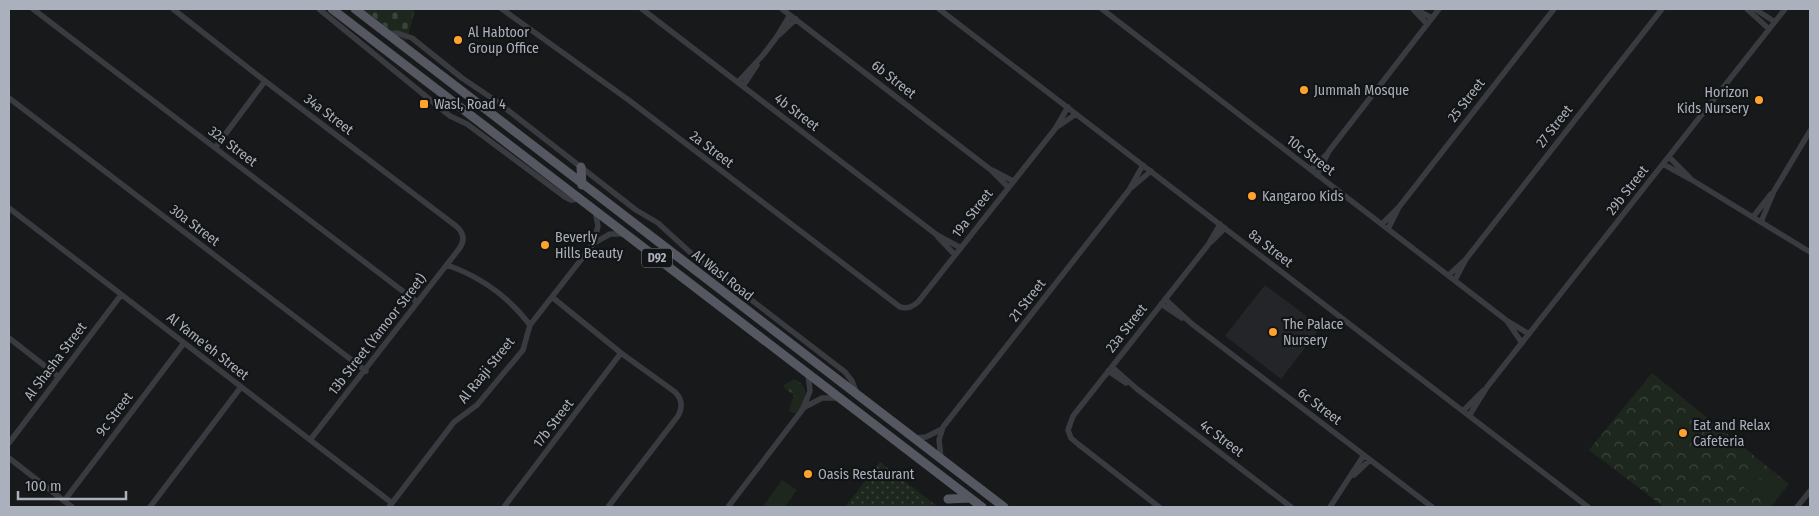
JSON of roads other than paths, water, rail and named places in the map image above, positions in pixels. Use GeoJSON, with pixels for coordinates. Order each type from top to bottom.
{"type":"FeatureCollection","features":[{"type":"Feature","properties":{"kind":"main road","name":"Al Wasl Road"},"geometry":{"type":"LineString","coordinates":[[332,9],[982,507]]}},
{"type":"Feature","properties":{"kind":"main road","name":"Al Wasl Road"},"geometry":{"type":"LineString","coordinates":[[354,9],[859,398],[1004,507]]}},
{"type":"Feature","properties":{"kind":"main road"},"geometry":{"type":"LineString","coordinates":[[581,166],[582,184]]}},
{"type":"Feature","properties":{"kind":"main road"},"geometry":{"type":"LineString","coordinates":[[948,499],[970,498]]}},
{"type":"Feature","properties":{"kind":"street","name":"32a Street"},"geometry":{"type":"LineString","coordinates":[[33,9],[417,302]]}},
{"type":"Feature","properties":{"kind":"street","name":"34a Street"},"geometry":{"type":"LineString","coordinates":[[173,9],[456,226],[462,233],[463,242]]}},
{"type":"Feature","properties":{"kind":"street","name":"Al Wasl Road"},"geometry":{"type":"LineString","coordinates":[[318,9],[450,116],[467,124],[562,196],[571,200],[581,199]]}},
{"type":"Feature","properties":{"kind":"street","name":"2a Street"},"geometry":{"type":"LineString","coordinates":[[502,9],[630,101],[895,304],[906,308]]}},
{"type":"Feature","properties":{"kind":"street","name":"4b Street"},"geometry":{"type":"LineString","coordinates":[[642,9],[937,235],[961,248]]}},
{"type":"Feature","properties":{"kind":"street","name":"6b Street"},"geometry":{"type":"LineString","coordinates":[[782,9],[990,170],[1008,187]]}},
{"type":"Feature","properties":{"kind":"street","name":"8a Street"},"geometry":{"type":"LineString","coordinates":[[940,9],[1588,507]]}},
{"type":"Feature","properties":{"kind":"street","name":"10c Street"},"geometry":{"type":"LineString","coordinates":[[1102,9],[1506,320],[1529,334]]}},
{"type":"Feature","properties":{"kind":"street"},"geometry":{"type":"LineString","coordinates":[[1414,9],[1432,18]]}},
{"type":"Feature","properties":{"kind":"street"},"geometry":{"type":"LineString","coordinates":[[1414,9],[1427,24]]}},
{"type":"Feature","properties":{"kind":"street"},"geometry":{"type":"LineString","coordinates":[[1311,170],[1328,153],[1439,9]]}},
{"type":"Feature","properties":{"kind":"street","name":"25 Street"},"geometry":{"type":"LineString","coordinates":[[1382,224],[1399,207],[1554,9]]}},
{"type":"Feature","properties":{"kind":"street","name":"27 Street"},"geometry":{"type":"LineString","coordinates":[[1449,276],[1466,259],[1662,9]]}},
{"type":"Feature","properties":{"kind":"street"},"geometry":{"type":"LineString","coordinates":[[1747,9],[1769,29]]}},
{"type":"Feature","properties":{"kind":"street"},"geometry":{"type":"LineString","coordinates":[[1755,9],[1775,22]]}},
{"type":"Feature","properties":{"kind":"street","name":"29b Street"},"geometry":{"type":"LineString","coordinates":[[1469,416],[1488,387],[1522,343],[1785,9]]}},
{"type":"Feature","properties":{"kind":"street"},"geometry":{"type":"LineString","coordinates":[[740,84],[776,38],[790,15]]}},
{"type":"Feature","properties":{"kind":"street"},"geometry":{"type":"LineString","coordinates":[[776,38],[796,19]]}},
{"type":"Feature","properties":{"kind":"street"},"geometry":{"type":"LineString","coordinates":[[387,34],[398,33],[412,38],[636,210],[658,223],[693,255],[845,372],[852,380],[859,398]]}},
{"type":"Feature","properties":{"kind":"street"},"geometry":{"type":"LineString","coordinates":[[215,148],[266,81]]}},
{"type":"Feature","properties":{"kind":"street","name":"30a Street"},"geometry":{"type":"LineString","coordinates":[[9,98],[366,371]]}},
{"type":"Feature","properties":{"kind":"street","name":"19a Street"},"geometry":{"type":"LineString","coordinates":[[906,308],[918,302],[1055,129],[1068,108]]}},
{"type":"Feature","properties":{"kind":"street","name":"19a Street"},"geometry":{"type":"LineString","coordinates":[[1055,129],[1076,114]]}},
{"type":"Feature","properties":{"kind":"street"},"geometry":{"type":"LineString","coordinates":[[1753,218],[1774,191],[1809,137]]}},
{"type":"Feature","properties":{"kind":"street"},"geometry":{"type":"LineString","coordinates":[[1317,175],[1328,153]]}},
{"type":"Feature","properties":{"kind":"street"},"geometry":{"type":"LineString","coordinates":[[1669,156],[1692,180]]}},
{"type":"Feature","properties":{"kind":"street"},"geometry":{"type":"LineString","coordinates":[[1663,164],[1810,252]]}},
{"type":"Feature","properties":{"kind":"street","name":"21 Street"},"geometry":{"type":"LineString","coordinates":[[942,460],[938,447],[943,427],[1130,189],[1143,165]]}},
{"type":"Feature","properties":{"kind":"street","name":"6b Street"},"geometry":{"type":"LineString","coordinates":[[990,170],[1014,181]]}},
{"type":"Feature","properties":{"kind":"street","name":"21 Street"},"geometry":{"type":"LineString","coordinates":[[1130,189],[1151,171]]}},
{"type":"Feature","properties":{"kind":"street"},"geometry":{"type":"LineString","coordinates":[[1761,222],[1774,191]]}},
{"type":"Feature","properties":{"kind":"street","name":"25 Street"},"geometry":{"type":"LineString","coordinates":[[1388,229],[1399,207]]}},
{"type":"Feature","properties":{"kind":"street","name":"Al Yame'eh Street"},"geometry":{"type":"LineString","coordinates":[[9,208],[310,440],[390,505]]}},
{"type":"Feature","properties":{"kind":"street"},"geometry":{"type":"LineString","coordinates":[[594,209],[598,226],[594,243]]}},
{"type":"Feature","properties":{"kind":"street","name":"23a Street"},"geometry":{"type":"LineString","coordinates":[[1159,507],[1078,444],[1071,438],[1068,430],[1073,416],[1223,226]]}},
{"type":"Feature","properties":{"kind":"street"},"geometry":{"type":"LineString","coordinates":[[594,243],[610,234],[628,235]]}},
{"type":"Feature","properties":{"kind":"street","name":"4b Street"},"geometry":{"type":"LineString","coordinates":[[937,235],[955,255]]}},
{"type":"Feature","properties":{"kind":"street","name":"13b Street (Yamoor Street)"},"geometry":{"type":"LineString","coordinates":[[310,440],[366,371],[463,242]]}},
{"type":"Feature","properties":{"kind":"street","name":"Al Raaji Street"},"geometry":{"type":"LineString","coordinates":[[390,505],[454,422],[477,405],[523,350],[530,325],[594,243]]}},
{"type":"Feature","properties":{"kind":"street","name":"27 Street"},"geometry":{"type":"LineString","coordinates":[[1455,280],[1466,259]]}},
{"type":"Feature","properties":{"kind":"street"},"geometry":{"type":"LineString","coordinates":[[447,265],[471,274],[494,288],[513,305],[530,325]]}},
{"type":"Feature","properties":{"kind":"street","name":"Al Shasha Street"},"geometry":{"type":"LineString","coordinates":[[9,443],[121,295]]}},
{"type":"Feature","properties":{"kind":"street"},"geometry":{"type":"LineString","coordinates":[[552,297],[620,353],[675,392],[681,402],[678,416],[608,507]]}},
{"type":"Feature","properties":{"kind":"street","name":"6c Street"},"geometry":{"type":"LineString","coordinates":[[1163,301],[1432,507]]}},
{"type":"Feature","properties":{"kind":"street","name":"10c Street"},"geometry":{"type":"LineString","coordinates":[[1506,320],[1522,343]]}},
{"type":"Feature","properties":{"kind":"street"},"geometry":{"type":"LineString","coordinates":[[9,338],[58,377]]}},
{"type":"Feature","properties":{"kind":"street","name":"9c Street"},"geometry":{"type":"LineString","coordinates":[[64,501],[184,343]]}},
{"type":"Feature","properties":{"kind":"street","name":"17b Street"},"geometry":{"type":"LineString","coordinates":[[504,507],[620,353]]}},
{"type":"Feature","properties":{"kind":"street","name":"4c Street"},"geometry":{"type":"LineString","coordinates":[[1110,369],[1291,507]]}},
{"type":"Feature","properties":{"kind":"street"},"geometry":{"type":"LineString","coordinates":[[728,507],[803,409],[810,392],[807,372]]}},
{"type":"Feature","properties":{"kind":"street"},"geometry":{"type":"LineString","coordinates":[[150,507],[241,387]]}},
{"type":"Feature","properties":{"kind":"street","name":"29b Street"},"geometry":{"type":"LineString","coordinates":[[1463,411],[1488,387]]}},
{"type":"Feature","properties":{"kind":"street"},"geometry":{"type":"LineString","coordinates":[[803,409],[822,398],[840,398]]}},
{"type":"Feature","properties":{"kind":"street","name":"21 Street"},"geometry":{"type":"LineString","coordinates":[[912,438],[932,434],[943,427]]}},
{"type":"Feature","properties":{"kind":"street"},"geometry":{"type":"LineString","coordinates":[[1330,506],[1364,455]]}},
{"type":"Feature","properties":{"kind":"street"},"geometry":{"type":"LineString","coordinates":[[9,458],[72,507]]}},
{"type":"Feature","properties":{"kind":"street"},"geometry":{"type":"LineString","coordinates":[[1350,478],[1370,460]]}},
{"type":"Feature","properties":{"kind":"street"},"geometry":{"type":"LineString","coordinates":[[1797,507],[1810,490]]}},
{"type":"Feature","properties":{"kind":"place","name":"Al Habtoor Group Office"},"geometry":{"type":"Point","coordinates":[458,40]}},
{"type":"Feature","properties":{"kind":"place","name":"Jummah Mosque"},"geometry":{"type":"Point","coordinates":[1304,90]}},
{"type":"Feature","properties":{"kind":"place","name":"Horizon Kids Nursery"},"geometry":{"type":"Point","coordinates":[1759,100]}},
{"type":"Feature","properties":{"kind":"place","name":"Wasl, Road 4"},"geometry":{"type":"Point","coordinates":[424,104]}},
{"type":"Feature","properties":{"kind":"place","name":"Kangaroo Kids"},"geometry":{"type":"Point","coordinates":[1252,196]}},
{"type":"Feature","properties":{"kind":"place","name":"Beverly Hills Beauty"},"geometry":{"type":"Point","coordinates":[545,245]}},
{"type":"Feature","properties":{"kind":"place","name":"The Palace Nursery"},"geometry":{"type":"Point","coordinates":[1273,332]}},
{"type":"Feature","properties":{"kind":"place","name":"Eat and Relax Cafeteria"},"geometry":{"type":"Point","coordinates":[1683,433]}},
{"type":"Feature","properties":{"kind":"place","name":"Oasis Restaurant"},"geometry":{"type":"Point","coordinates":[808,474]}}]}
